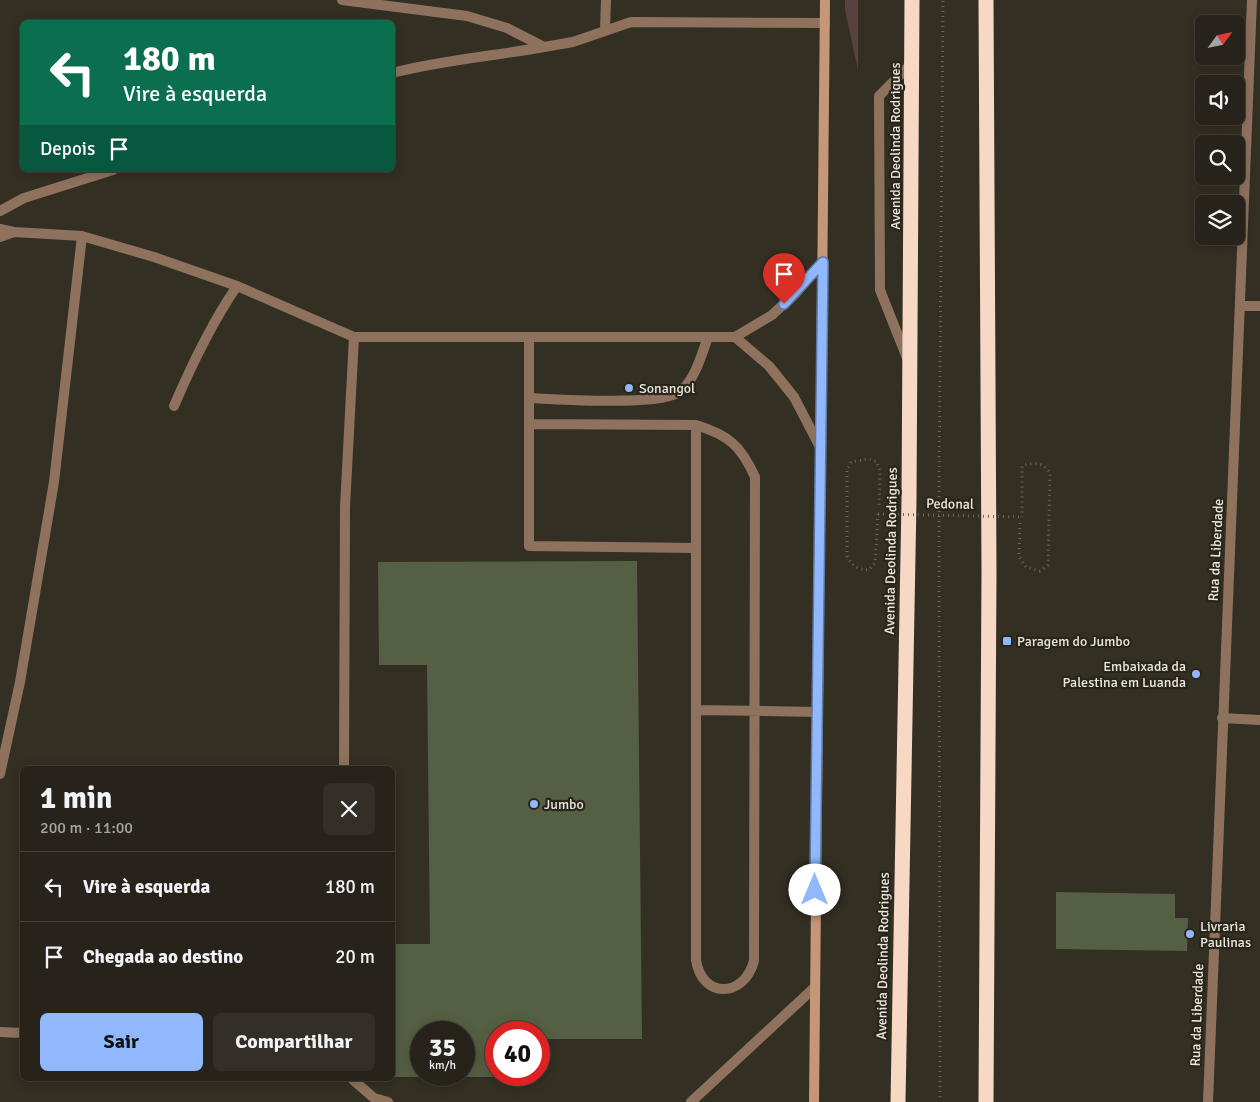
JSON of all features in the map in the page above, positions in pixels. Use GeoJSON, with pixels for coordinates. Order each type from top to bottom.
{"type":"FeatureCollection","features":[{"type":"Feature","properties":{"kind":"highway","name":"Avenida Deolinda Rodrigues"},"geometry":{"type":"LineString","coordinates":[[898,1102],[910,366],[912,0]]}},
{"type":"Feature","properties":{"kind":"highway"},"geometry":{"type":"LineString","coordinates":[[986,0],[989,573],[986,1102]]}},
{"type":"Feature","properties":{"kind":"highway"},"geometry":{"type":"LineString","coordinates":[[980,1102],[986,1078]]}},
{"type":"Feature","properties":{"kind":"highway"},"geometry":{"type":"LineString","coordinates":[[898,1082],[902,1102]]}},
{"type":"Feature","properties":{"kind":"street"},"geometry":{"type":"LineString","coordinates":[[342,0],[467,16],[507,28],[544,47]]}},
{"type":"Feature","properties":{"kind":"street"},"geometry":{"type":"LineString","coordinates":[[605,30],[606,0]]}},
{"type":"Feature","properties":{"kind":"street"},"geometry":{"type":"LineString","coordinates":[[814,1102],[825,0]]}},
{"type":"Feature","properties":{"kind":"street","name":"Rua da Liberdade"},"geometry":{"type":"LineString","coordinates":[[1208,1102],[1252,0]]}},
{"type":"Feature","properties":{"kind":"street"},"geometry":{"type":"LineString","coordinates":[[395,72],[452,60],[499,55],[574,42],[631,22],[825,22]]}},
{"type":"Feature","properties":{"kind":"street"},"geometry":{"type":"LineString","coordinates":[[910,366],[880,290],[879,96],[912,63]]}},
{"type":"Feature","properties":{"kind":"street"},"geometry":{"type":"LineString","coordinates":[[0,211],[24,198],[108,172]]}},
{"type":"Feature","properties":{"kind":"street"},"geometry":{"type":"LineString","coordinates":[[0,229],[14,232],[82,236],[154,257],[237,286],[354,337],[735,337],[772,315],[796,294],[823,262]]}},
{"type":"Feature","properties":{"kind":"street"},"geometry":{"type":"LineString","coordinates":[[0,238],[14,232]]}},
{"type":"Feature","properties":{"kind":"street"},"geometry":{"type":"LineString","coordinates":[[0,774],[20,682],[54,482],[82,236]]}},
{"type":"Feature","properties":{"kind":"street"},"geometry":{"type":"LineString","coordinates":[[174,406],[192,364],[218,315],[237,286]]}},
{"type":"Feature","properties":{"kind":"street"},"geometry":{"type":"LineString","coordinates":[[1240,306],[1260,306]]}},
{"type":"Feature","properties":{"kind":"street"},"geometry":{"type":"LineString","coordinates":[[344,766],[345,506],[354,337]]}},
{"type":"Feature","properties":{"kind":"street"},"geometry":{"type":"LineString","coordinates":[[529,337],[529,546],[696,548]]}},
{"type":"Feature","properties":{"kind":"street"},"geometry":{"type":"LineString","coordinates":[[529,398],[649,400],[680,392],[696,370],[708,337]]}},
{"type":"Feature","properties":{"kind":"street"},"geometry":{"type":"LineString","coordinates":[[735,337],[769,366],[794,398],[820,447]]}},
{"type":"Feature","properties":{"kind":"street"},"geometry":{"type":"LineString","coordinates":[[529,424],[696,425],[716,431],[733,442],[746,457],[755,477],[753,711],[754,961],[747,978],[741,984],[725,989],[715,988],[701,977],[696,960],[696,425]]}},
{"type":"Feature","properties":{"kind":"street"},"geometry":{"type":"LineString","coordinates":[[697,710],[817,712]]}},
{"type":"Feature","properties":{"kind":"street"},"geometry":{"type":"LineString","coordinates":[[1222,718],[1260,720]]}},
{"type":"Feature","properties":{"kind":"street"},"geometry":{"type":"LineString","coordinates":[[691,1102],[814,988]]}},
{"type":"Feature","properties":{"kind":"street"},"geometry":{"type":"LineString","coordinates":[[0,1032],[20,1033]]}},
{"type":"Feature","properties":{"kind":"street"},"geometry":{"type":"LineString","coordinates":[[354,1081],[374,1098],[388,1102]]}},
{"type":"Feature","properties":{"kind":"path"},"geometry":{"type":"LineString","coordinates":[[940,1097],[938,495],[943,0]]}},
{"type":"Feature","properties":{"kind":"path","name":"Pedonal"},"geometry":{"type":"LineString","coordinates":[[879,508],[880,470],[876,461],[868,459],[851,462],[847,469],[847,556],[851,564],[858,569],[868,570],[875,563],[878,514],[1022,517],[1022,466],[1038,463],[1046,465],[1050,473],[1048,565],[1040,571],[1026,568],[1019,557],[1020,522]]}},
{"type":"Feature","properties":{"kind":"shaded area"},"geometry":{"type":"Polygon","coordinates":[[[845,0],[858,0],[858,70],[845,10],[845,0]]]}},
{"type":"Feature","properties":{"kind":"building","name":"Jumbo"},"geometry":{"type":"Polygon","coordinates":[[[637,561],[642,1039],[550,1039],[550,1021],[485,1021],[485,1077],[475,1077],[475,1021],[410,1021],[410,1077],[395,1077],[395,944],[430,944],[427,665],[379,665],[378,562],[637,561]]]}},
{"type":"Feature","properties":{"kind":"building"},"geometry":{"type":"Polygon","coordinates":[[[1056,892],[1175,894],[1175,918],[1188,918],[1187,951],[1056,949],[1056,892]]]}},
{"type":"Feature","properties":{"kind":"place","name":"Sonangol"},"geometry":{"type":"Point","coordinates":[629,388]}},
{"type":"Feature","properties":{"kind":"place","name":"Paragem do Jumbo"},"geometry":{"type":"Point","coordinates":[1007,641]}},
{"type":"Feature","properties":{"kind":"place","name":"Embaixada da Palestina em Luanda"},"geometry":{"type":"Point","coordinates":[1196,674]}},
{"type":"Feature","properties":{"kind":"place","name":"Jumbo"},"geometry":{"type":"Point","coordinates":[534,804]}},
{"type":"Feature","properties":{"kind":"place","name":"Livraria Paulinas"},"geometry":{"type":"Point","coordinates":[1190,934]}},
{"type":"Feature","properties":{"kind":"route"},"geometry":{"type":"LineString","coordinates":[[784,304],[796,294],[823,262],[815,890]]}}]}
